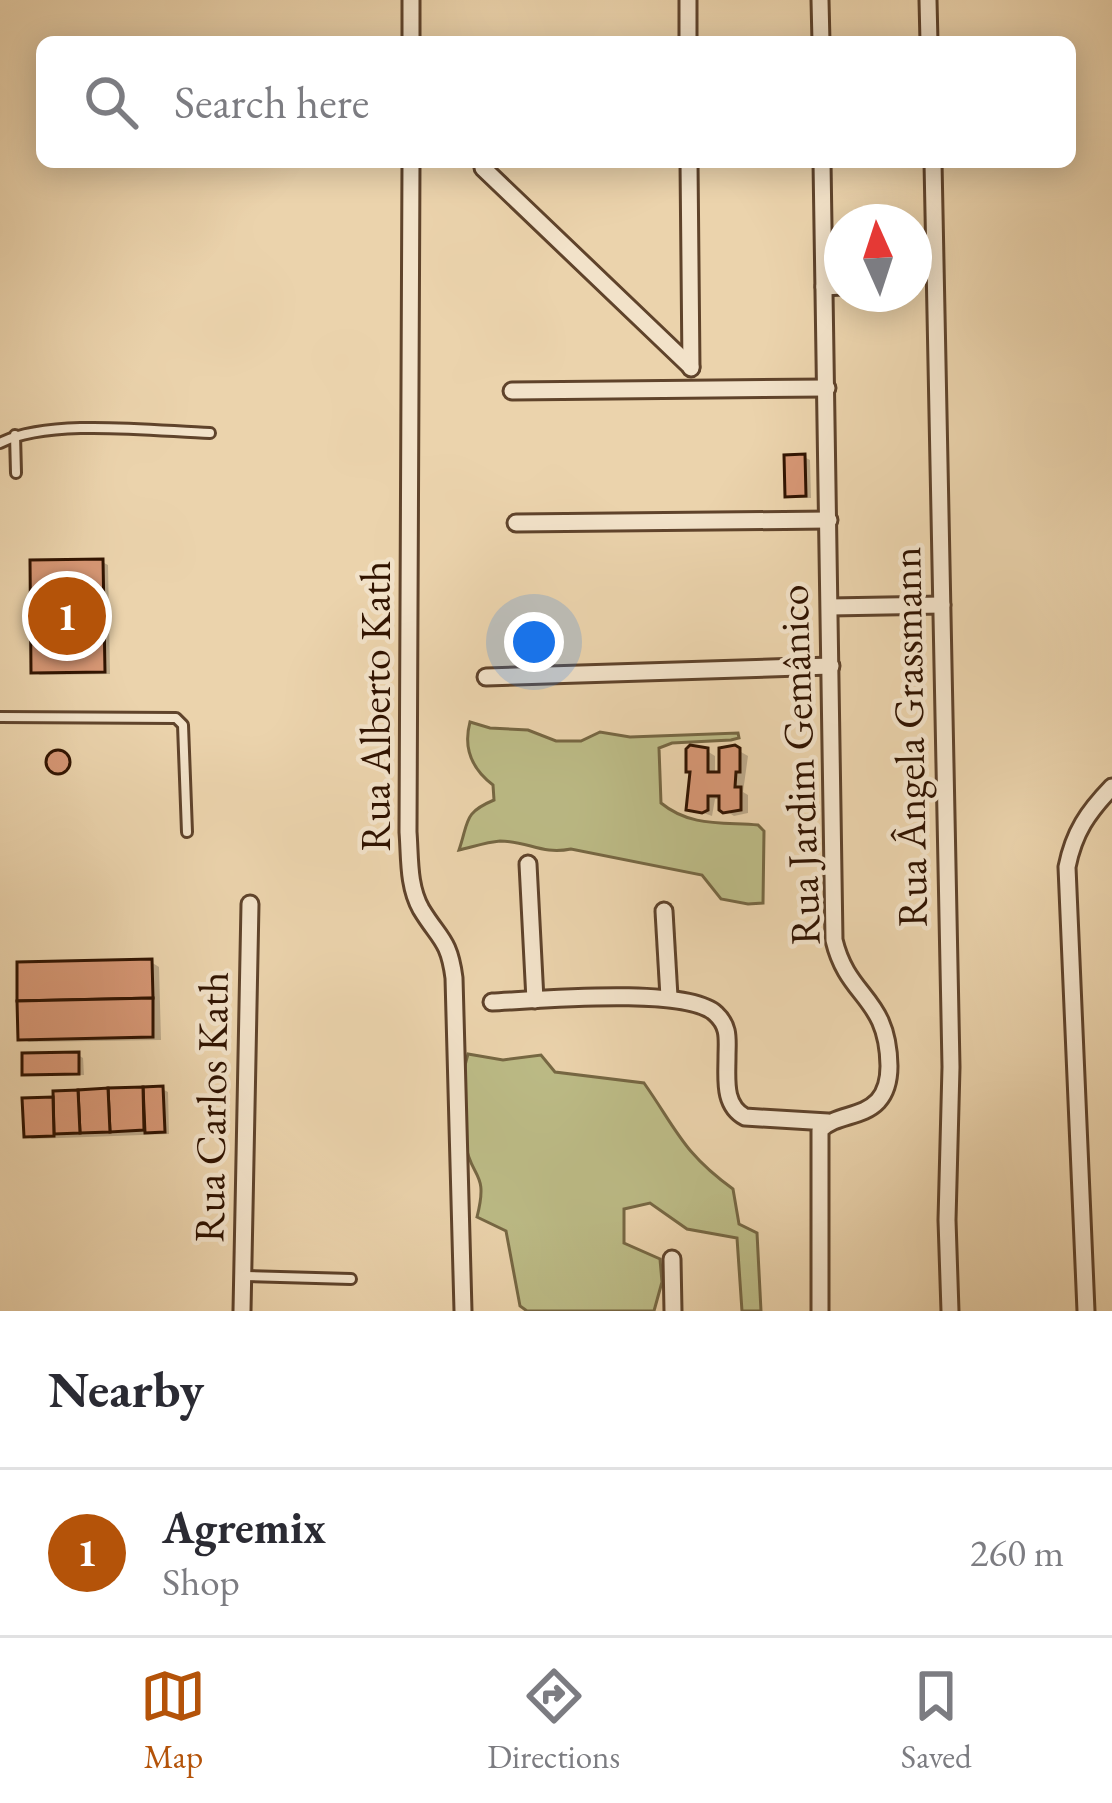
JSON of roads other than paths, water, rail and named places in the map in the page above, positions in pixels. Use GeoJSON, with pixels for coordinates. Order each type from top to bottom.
{"type":"FeatureCollection","features":[{"type":"Feature","properties":{"kind":"street"},"geometry":{"type":"LineString","coordinates":[[411,36],[412,0]]}},
{"type":"Feature","properties":{"kind":"street"},"geometry":{"type":"LineString","coordinates":[[688,0],[688,36]]}},
{"type":"Feature","properties":{"kind":"street"},"geometry":{"type":"LineString","coordinates":[[820,0],[821,36]]}},
{"type":"Feature","properties":{"kind":"street"},"geometry":{"type":"LineString","coordinates":[[928,0],[929,36]]}},
{"type":"Feature","properties":{"kind":"street","name":"Rua Alberto Kath"},"geometry":{"type":"LineString","coordinates":[[411,168],[408,832],[411,883],[422,909],[443,935],[454,978],[463,1311]]}},
{"type":"Feature","properties":{"kind":"street"},"geometry":{"type":"LineString","coordinates":[[483,168],[692,368]]}},
{"type":"Feature","properties":{"kind":"street"},"geometry":{"type":"LineString","coordinates":[[689,168],[692,389]]}},
{"type":"Feature","properties":{"kind":"street","name":"Rua Jardim Gemânico"},"geometry":{"type":"LineString","coordinates":[[822,168],[824,287]]}},
{"type":"Feature","properties":{"kind":"street","name":"Rua Ângela Grassmann"},"geometry":{"type":"LineString","coordinates":[[933,168],[951,1067],[950,1311]]}},
{"type":"Feature","properties":{"kind":"street"},"geometry":{"type":"LineString","coordinates":[[932,282],[936,282]]}},
{"type":"Feature","properties":{"kind":"street","name":"Rua Jardim Gemânico"},"geometry":{"type":"LineString","coordinates":[[825,312],[834,940],[850,981],[871,1000],[886,1027],[889,1075],[880,1099],[870,1107],[828,1122]]}},
{"type":"Feature","properties":{"kind":"street"},"geometry":{"type":"LineString","coordinates":[[512,392],[827,388]]}},
{"type":"Feature","properties":{"kind":"street"},"geometry":{"type":"LineString","coordinates":[[516,523],[829,520]]}},
{"type":"Feature","properties":{"kind":"street"},"geometry":{"type":"LineString","coordinates":[[830,607],[942,605]]}},
{"type":"Feature","properties":{"kind":"street"},"geometry":{"type":"LineString","coordinates":[[486,677],[831,666]]}},
{"type":"Feature","properties":{"kind":"street"},"geometry":{"type":"LineString","coordinates":[[1086,1311],[1067,866],[1085,816],[1112,787]]}},
{"type":"Feature","properties":{"kind":"street"},"geometry":{"type":"LineString","coordinates":[[528,864],[535,1000]]}},
{"type":"Feature","properties":{"kind":"street","name":"Rua Carlos Kath"},"geometry":{"type":"LineString","coordinates":[[242,1311],[250,904]]}},
{"type":"Feature","properties":{"kind":"street"},"geometry":{"type":"LineString","coordinates":[[664,911],[669,998]]}},
{"type":"Feature","properties":{"kind":"street"},"geometry":{"type":"LineString","coordinates":[[492,1001],[669,998],[701,1004],[716,1012],[728,1028],[727,1092],[736,1112],[745,1117],[828,1122]]}},
{"type":"Feature","properties":{"kind":"street"},"geometry":{"type":"LineString","coordinates":[[820,1311],[818,1136],[828,1122]]}},
{"type":"Feature","properties":{"kind":"street"},"geometry":{"type":"LineString","coordinates":[[672,1259],[673,1311]]}},
{"type":"Feature","properties":{"kind":"lane"},"geometry":{"type":"LineString","coordinates":[[0,442],[15,435],[107,430],[210,434]]}},
{"type":"Feature","properties":{"kind":"lane"},"geometry":{"type":"LineString","coordinates":[[15,435],[16,473]]}},
{"type":"Feature","properties":{"kind":"lane"},"geometry":{"type":"LineString","coordinates":[[0,717],[176,718],[183,725],[187,832]]}},
{"type":"Feature","properties":{"kind":"lane"},"geometry":{"type":"LineString","coordinates":[[244,1276],[351,1279]]}},
{"type":"Feature","properties":{"kind":"place","name":"Agremix"},"geometry":{"type":"Point","coordinates":[67,616]}}]}
